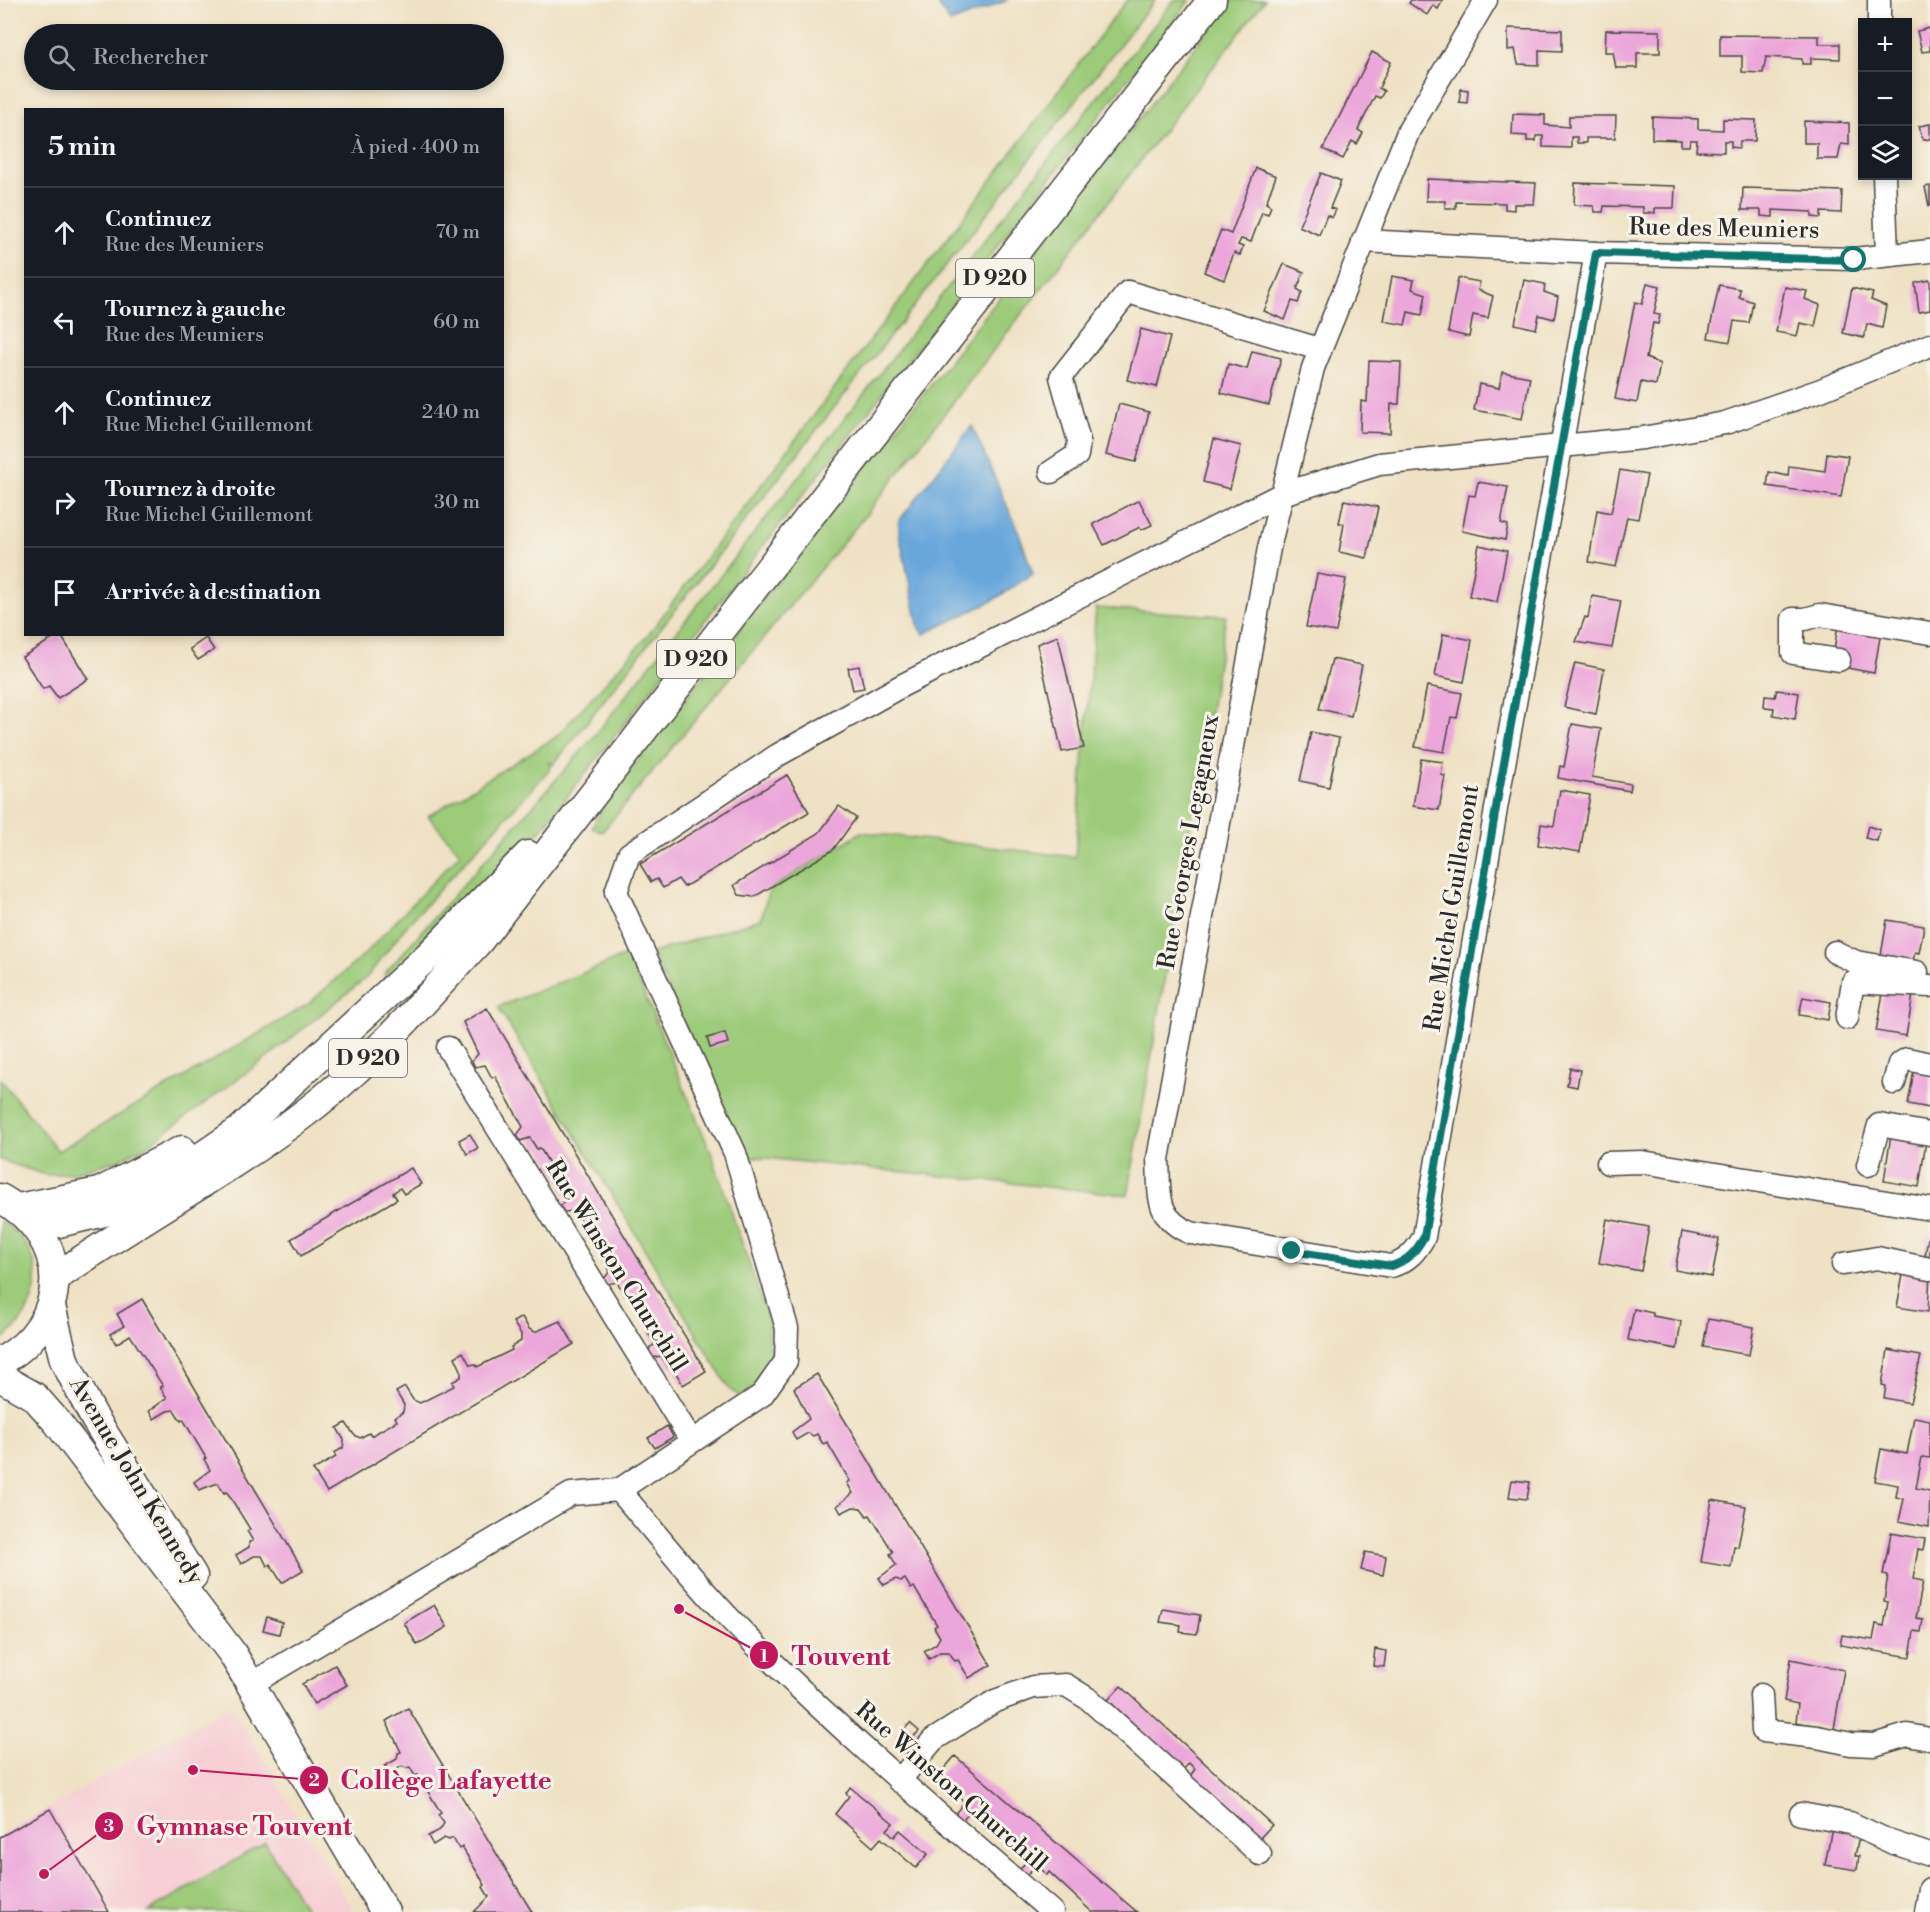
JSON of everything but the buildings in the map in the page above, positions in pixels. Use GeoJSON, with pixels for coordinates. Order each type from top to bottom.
{"type":"FeatureCollection","features":[{"type":"Feature","properties":{"kind":"main road","name":"D 920"},"geometry":{"type":"LineString","coordinates":[[55,1278],[98,1248],[171,1205],[306,1113],[387,1040],[479,941],[529,879],[614,764],[1212,0]]}},
{"type":"Feature","properties":{"kind":"main road","name":"D 920"},"geometry":{"type":"LineString","coordinates":[[19,1211],[99,1192],[134,1176],[185,1148],[340,1038],[430,954],[614,764]]}},
{"type":"Feature","properties":{"kind":"main road"},"geometry":{"type":"LineString","coordinates":[[0,1362],[19,1351],[39,1331],[51,1306],[55,1278],[50,1252],[19,1211]]}},
{"type":"Feature","properties":{"kind":"main road","name":"Avenue John Kennedy"},"geometry":{"type":"LineString","coordinates":[[51,1306],[67,1365],[95,1419],[185,1561],[222,1629],[232,1653]]}},
{"type":"Feature","properties":{"kind":"main road","name":"Avenue John Kennedy"},"geometry":{"type":"LineString","coordinates":[[0,1377],[35,1398],[57,1422],[232,1653],[385,1912]]}},
{"type":"Feature","properties":{"kind":"street"},"geometry":{"type":"LineString","coordinates":[[1050,472],[1077,455],[1079,441],[1061,377],[1128,292],[1319,349],[1409,130],[1486,0]]}},
{"type":"Feature","properties":{"kind":"street"},"geometry":{"type":"LineString","coordinates":[[1879,0],[1879,18]]}},
{"type":"Feature","properties":{"kind":"street"},"geometry":{"type":"LineString","coordinates":[[1884,180],[1887,255]]}},
{"type":"Feature","properties":{"kind":"street","name":"Rue des Meuniers"},"geometry":{"type":"LineString","coordinates":[[1363,241],[1596,253],[1854,260],[1930,251]]}},
{"type":"Feature","properties":{"kind":"street","name":"Rue des Meuniers"},"geometry":{"type":"LineString","coordinates":[[1561,445],[1596,253]]}},
{"type":"Feature","properties":{"kind":"street"},"geometry":{"type":"LineString","coordinates":[[251,1684],[571,1494],[619,1490],[691,1440],[762,1395],[786,1361],[788,1328],[735,1153],[616,891],[629,854],[778,755],[903,685],[1282,494],[1379,464],[1643,438],[1725,423],[1821,390],[1930,345]]}},
{"type":"Feature","properties":{"kind":"street","name":"Rue Georges Legagneux"},"geometry":{"type":"LineString","coordinates":[[1292,1251],[1191,1233],[1177,1227],[1160,1207],[1158,1159],[1269,548],[1319,349]]}},
{"type":"Feature","properties":{"kind":"street","name":"Rue Michel Guillemont"},"geometry":{"type":"LineString","coordinates":[[1292,1251],[1391,1266],[1403,1263],[1424,1237],[1497,802],[1561,445]]}},
{"type":"Feature","properties":{"kind":"street"},"geometry":{"type":"LineString","coordinates":[[1839,660],[1793,653],[1792,619],[1805,619],[1820,615],[1930,633]]}},
{"type":"Feature","properties":{"kind":"street"},"geometry":{"type":"LineString","coordinates":[[1835,952],[1856,962],[1930,974]]}},
{"type":"Feature","properties":{"kind":"street"},"geometry":{"type":"LineString","coordinates":[[1847,1018],[1853,982],[1930,986]]}},
{"type":"Feature","properties":{"kind":"street","name":"Rue Winston Churchill"},"geometry":{"type":"LineString","coordinates":[[448,1048],[691,1440]]}},
{"type":"Feature","properties":{"kind":"street"},"geometry":{"type":"LineString","coordinates":[[1894,1083],[1899,1064],[1907,1059],[1930,1064]]}},
{"type":"Feature","properties":{"kind":"street"},"geometry":{"type":"LineString","coordinates":[[1868,1165],[1879,1125],[1930,1134]]}},
{"type":"Feature","properties":{"kind":"street"},"geometry":{"type":"LineString","coordinates":[[1608,1163],[1642,1162],[1930,1209]]}},
{"type":"Feature","properties":{"kind":"street"},"geometry":{"type":"LineString","coordinates":[[1843,1264],[1877,1258],[1930,1269]]}},
{"type":"Feature","properties":{"kind":"street","name":"Rue Winston Churchill"},"geometry":{"type":"LineString","coordinates":[[619,1490],[730,1620],[800,1689],[899,1781],[1052,1912]]}},
{"type":"Feature","properties":{"kind":"street"},"geometry":{"type":"LineString","coordinates":[[899,1781],[933,1740],[995,1701],[1033,1688],[1066,1685],[1090,1700],[1260,1854]]}},
{"type":"Feature","properties":{"kind":"street"},"geometry":{"type":"LineString","coordinates":[[1761,1695],[1763,1731],[1817,1737],[1851,1744],[1874,1745],[1906,1734],[1930,1738]]}},
{"type":"Feature","properties":{"kind":"street"},"geometry":{"type":"LineString","coordinates":[[1801,1814],[1850,1823],[1891,1842],[1930,1855]]}},
{"type":"Feature","properties":{"kind":"street"},"geometry":{"type":"LineString","coordinates":[[1926,1912],[1930,1888]]}},
{"type":"Feature","properties":{"kind":"shaded area"},"geometry":{"type":"Polygon","coordinates":[[[231,1705],[354,1912],[0,1912],[0,1835],[231,1705]]]}},
{"type":"Feature","properties":{"kind":"green space"},"geometry":{"type":"Polygon","coordinates":[[[1127,0],[1155,0],[553,765],[550,762],[551,768],[408,924],[367,977],[268,1057],[143,1148],[116,1161],[71,1173],[46,1175],[0,1160],[0,1079],[58,1151],[307,1005],[366,953],[460,853],[428,816],[556,737],[645,639],[1127,0]]]}},
{"type":"Feature","properties":{"kind":"green space"},"geometry":{"type":"Polygon","coordinates":[[[1174,0],[1190,0],[535,838],[381,986],[386,972],[592,739],[1174,0]]]}},
{"type":"Feature","properties":{"kind":"green space"},"geometry":{"type":"Polygon","coordinates":[[[1232,0],[1265,0],[865,516],[602,832],[592,828],[607,799],[1232,0]]]}},
{"type":"Feature","properties":{"kind":"green space"},"geometry":{"type":"Polygon","coordinates":[[[1096,608],[1226,616],[1128,1195],[744,1156],[652,953],[761,919],[769,890],[861,832],[1075,857],[1096,608]]]}},
{"type":"Feature","properties":{"kind":"green space"},"geometry":{"type":"Polygon","coordinates":[[[628,955],[712,1155],[769,1322],[769,1344],[774,1356],[767,1377],[743,1398],[730,1390],[498,1007],[628,955]]]}},
{"type":"Feature","properties":{"kind":"green space"},"geometry":{"type":"Polygon","coordinates":[[[0,1221],[17,1233],[28,1248],[34,1264],[36,1280],[33,1297],[26,1313],[15,1328],[0,1341],[0,1221]]]}},
{"type":"Feature","properties":{"kind":"green space"},"geometry":{"type":"Polygon","coordinates":[[[265,1842],[307,1912],[148,1912],[265,1842]]]}},
{"type":"Feature","properties":{"kind":"water"},"geometry":{"type":"Polygon","coordinates":[[[935,0],[1008,0],[950,23],[935,0]]]}},
{"type":"Feature","properties":{"kind":"water"},"geometry":{"type":"Polygon","coordinates":[[[972,426],[1019,533],[1033,574],[992,601],[924,634],[919,629],[899,533],[899,521],[972,426]]]}},
{"type":"Feature","properties":{"kind":"place","name":"Touvent"},"geometry":{"type":"Point","coordinates":[679,1609]}},
{"type":"Feature","properties":{"kind":"place","name":"Collège Lafayette"},"geometry":{"type":"Point","coordinates":[193,1770]}},
{"type":"Feature","properties":{"kind":"place","name":"Gymnase Touvent"},"geometry":{"type":"Point","coordinates":[44,1874]}},
{"type":"Feature","properties":{"kind":"route"},"geometry":{"type":"LineString","coordinates":[[1292,1251],[1391,1266],[1403,1263],[1424,1237],[1432,1202],[1497,802],[1596,253],[1854,260]]}}]}
